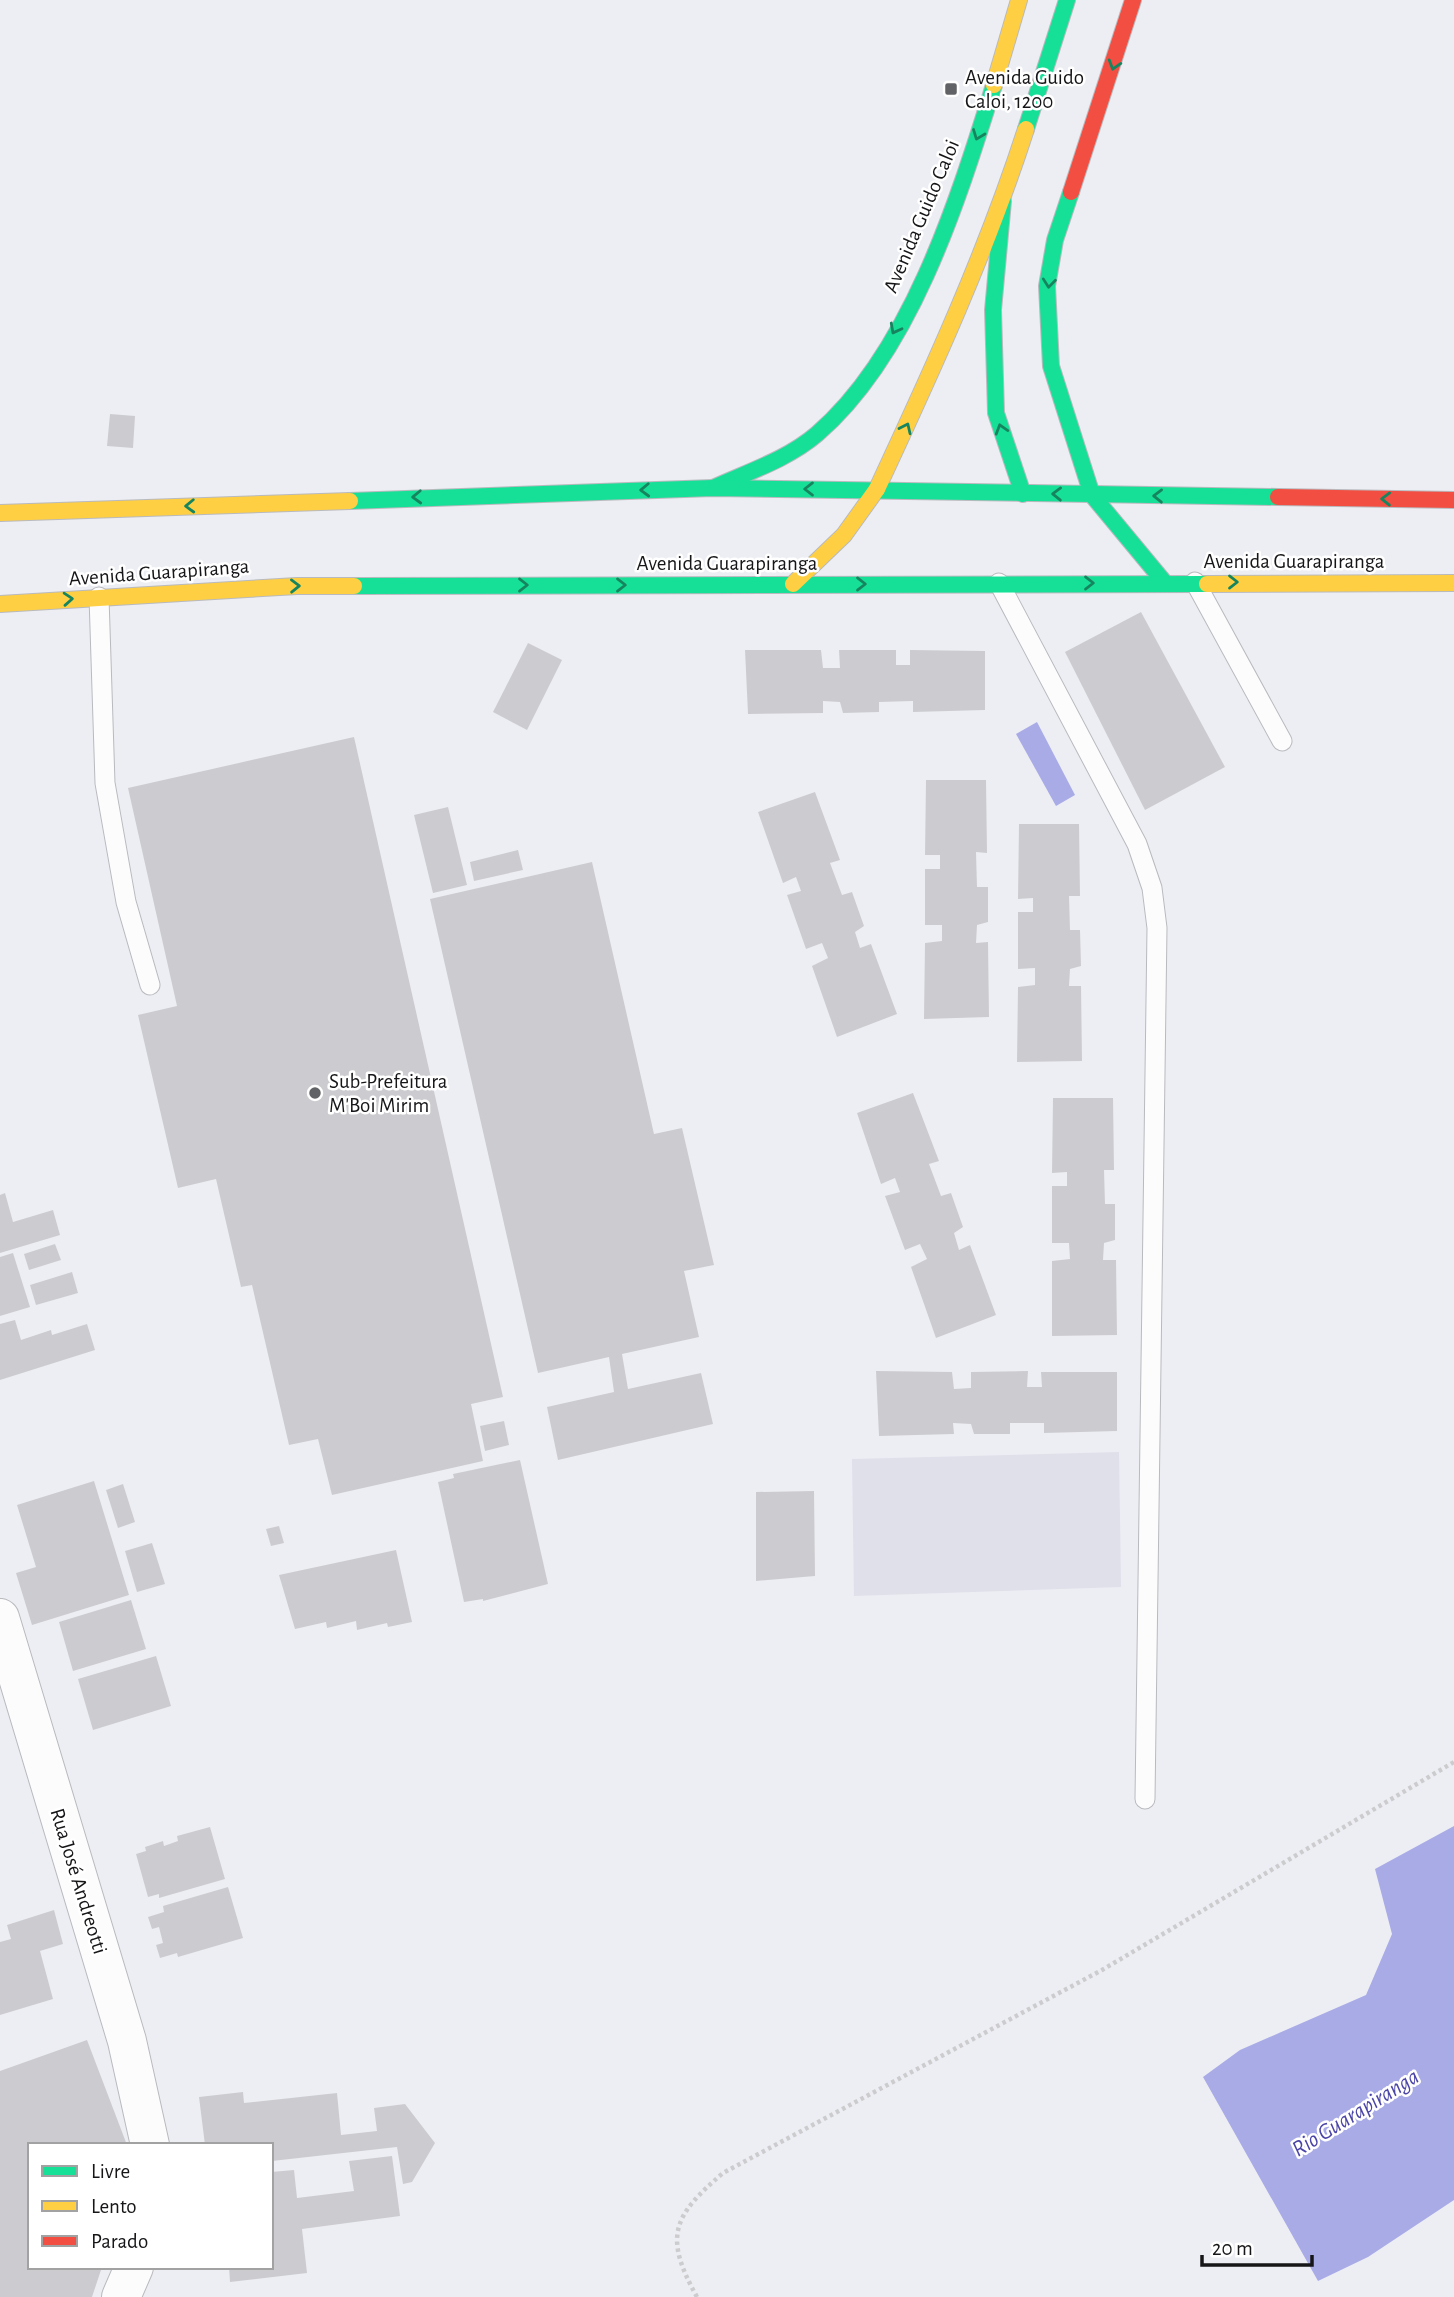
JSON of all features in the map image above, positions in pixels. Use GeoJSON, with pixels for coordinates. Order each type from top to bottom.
{"type":"FeatureCollection","features":[{"type":"Feature","properties":{"kind":"main road","name":"Avenida Guido Caloi"},"geometry":{"type":"LineString","coordinates":[[713,488],[816,434],[859,389],[881,354],[927,269],[989,106],[1019,0]]}},
{"type":"Feature","properties":{"kind":"main road"},"geometry":{"type":"LineString","coordinates":[[793,584],[845,535],[877,489],[951,331],[1003,201],[1067,0]]}},
{"type":"Feature","properties":{"kind":"main road"},"geometry":{"type":"LineString","coordinates":[[1133,0],[1055,240],[1047,286],[1051,366],[1092,495],[1165,583]]}},
{"type":"Feature","properties":{"kind":"main road"},"geometry":{"type":"LineString","coordinates":[[1003,201],[993,310],[995,400],[999,424],[1023,494]]}},
{"type":"Feature","properties":{"kind":"main road"},"geometry":{"type":"LineString","coordinates":[[0,513],[713,488],[1454,500]]}},
{"type":"Feature","properties":{"kind":"main road","name":"Avenida Guarapiranga"},"geometry":{"type":"LineString","coordinates":[[0,604],[297,586],[1454,583]]}},
{"type":"Feature","properties":{"kind":"street","name":"Rua José Andreotti"},"geometry":{"type":"LineString","coordinates":[[0,1618],[127,2040],[150,2143]]}},
{"type":"Feature","properties":{"kind":"street"},"geometry":{"type":"LineString","coordinates":[[121,2297],[133,2269]]}},
{"type":"Feature","properties":{"kind":"lane"},"geometry":{"type":"LineString","coordinates":[[1195,582],[1282,741]]}},
{"type":"Feature","properties":{"kind":"lane"},"geometry":{"type":"LineString","coordinates":[[999,583],[1137,844],[1152,888],[1157,928],[1145,1799]]}},
{"type":"Feature","properties":{"kind":"lane"},"geometry":{"type":"LineString","coordinates":[[99,597],[105,783],[126,902],[149,985]]}},
{"type":"Feature","properties":{"kind":"path"},"geometry":{"type":"LineString","coordinates":[[696,2297],[681,2269],[677,2246],[679,2221],[691,2200],[723,2173],[1102,1970],[1454,1762]]}},
{"type":"Feature","properties":{"kind":"shaded area"},"geometry":{"type":"Polygon","coordinates":[[[1119,1452],[1121,1587],[854,1596],[852,1459],[1119,1452]]]}},
{"type":"Feature","properties":{"kind":"water"},"geometry":{"type":"Polygon","coordinates":[[[1037,722],[1075,795],[1056,806],[1016,734],[1037,722]]]}},
{"type":"Feature","properties":{"kind":"water","name":"Rio Guarapiranga"},"geometry":{"type":"Polygon","coordinates":[[[1454,1826],[1454,2200],[1368,2257],[1318,2281],[1203,2077],[1240,2050],[1366,1995],[1392,1934],[1375,1869],[1454,1826]]]}},
{"type":"Feature","properties":{"kind":"building"},"geometry":{"type":"Polygon","coordinates":[[[110,414],[135,416],[133,448],[107,446],[110,414]]]}},
{"type":"Feature","properties":{"kind":"building"},"geometry":{"type":"Polygon","coordinates":[[[1141,612],[1225,767],[1145,810],[1065,652],[1141,612]]]}},
{"type":"Feature","properties":{"kind":"building"},"geometry":{"type":"Polygon","coordinates":[[[528,643],[562,660],[527,730],[493,712],[528,643]]]}},
{"type":"Feature","properties":{"kind":"building"},"geometry":{"type":"Polygon","coordinates":[[[745,650],[821,650],[823,668],[840,668],[839,650],[896,650],[896,665],[910,665],[910,650],[985,651],[985,710],[913,712],[913,701],[879,702],[879,712],[843,713],[840,702],[823,701],[823,713],[748,714],[745,650]]]}},
{"type":"Feature","properties":{"kind":"building","name":"Sub-Prefeitura M'Boi Mirim"},"geometry":{"type":"Polygon","coordinates":[[[354,737],[503,1397],[471,1404],[483,1461],[332,1495],[318,1439],[289,1445],[252,1285],[241,1287],[216,1179],[178,1188],[138,1015],[177,1006],[128,788],[354,737]]]}},
{"type":"Feature","properties":{"kind":"building"},"geometry":{"type":"Polygon","coordinates":[[[926,780],[986,780],[987,853],[976,852],[977,887],[988,887],[988,922],[977,925],[976,943],[988,942],[989,1017],[924,1019],[925,943],[942,941],[942,925],[925,925],[925,869],[940,869],[940,855],[925,855],[926,780]]]}},
{"type":"Feature","properties":{"kind":"building"},"geometry":{"type":"Polygon","coordinates":[[[815,792],[840,860],[830,863],[842,895],[852,892],[864,926],[855,932],[860,948],[871,944],[897,1014],[837,1037],[812,966],[828,958],[822,943],[806,949],[787,895],[801,891],[796,877],[783,883],[758,812],[815,792]]]}},
{"type":"Feature","properties":{"kind":"building"},"geometry":{"type":"Polygon","coordinates":[[[448,807],[467,885],[433,893],[414,815],[448,807]]]}},
{"type":"Feature","properties":{"kind":"building"},"geometry":{"type":"Polygon","coordinates":[[[1019,824],[1079,824],[1080,896],[1069,896],[1070,930],[1080,930],[1081,966],[1070,969],[1069,986],[1081,986],[1082,1061],[1017,1062],[1018,987],[1035,985],[1035,968],[1018,969],[1018,912],[1033,912],[1033,898],[1018,899],[1019,824]]]}},
{"type":"Feature","properties":{"kind":"building"},"geometry":{"type":"Polygon","coordinates":[[[518,850],[523,870],[474,881],[470,862],[518,850]]]}},
{"type":"Feature","properties":{"kind":"building"},"geometry":{"type":"Polygon","coordinates":[[[592,862],[654,1134],[682,1128],[714,1265],[684,1271],[699,1337],[622,1354],[628,1389],[701,1373],[713,1424],[558,1460],[547,1407],[614,1392],[609,1357],[538,1373],[430,899],[592,862]]]}},
{"type":"Feature","properties":{"kind":"building"},"geometry":{"type":"Polygon","coordinates":[[[913,1093],[939,1161],[929,1164],[941,1196],[951,1193],[963,1227],[954,1233],[959,1250],[970,1245],[996,1315],[936,1338],[911,1267],[927,1259],[920,1244],[905,1250],[885,1196],[900,1192],[895,1178],[881,1184],[857,1113],[913,1093]]]}},
{"type":"Feature","properties":{"kind":"building"},"geometry":{"type":"Polygon","coordinates":[[[1053,1098],[1113,1098],[1114,1170],[1104,1170],[1105,1204],[1115,1204],[1115,1240],[1104,1243],[1103,1260],[1116,1260],[1117,1335],[1052,1336],[1052,1261],[1070,1259],[1069,1243],[1052,1243],[1052,1186],[1067,1186],[1067,1172],[1052,1173],[1053,1098]]]}},
{"type":"Feature","properties":{"kind":"building"},"geometry":{"type":"Polygon","coordinates":[[[5,1193],[13,1222],[53,1210],[60,1235],[0,1253],[0,1195],[5,1193]]]}},
{"type":"Feature","properties":{"kind":"building"},"geometry":{"type":"Polygon","coordinates":[[[55,1244],[61,1260],[29,1270],[24,1254],[55,1244]]]}},
{"type":"Feature","properties":{"kind":"building"},"geometry":{"type":"Polygon","coordinates":[[[13,1253],[30,1307],[0,1316],[0,1257],[13,1253]]]}},
{"type":"Feature","properties":{"kind":"building"},"geometry":{"type":"Polygon","coordinates":[[[72,1272],[78,1293],[36,1305],[30,1285],[72,1272]]]}},
{"type":"Feature","properties":{"kind":"building"},"geometry":{"type":"Polygon","coordinates":[[[15,1320],[21,1340],[51,1330],[52,1335],[87,1324],[95,1350],[0,1380],[0,1324],[15,1320]]]}},
{"type":"Feature","properties":{"kind":"building"},"geometry":{"type":"Polygon","coordinates":[[[876,1371],[952,1372],[954,1389],[971,1388],[971,1372],[1028,1371],[1027,1387],[1042,1387],[1041,1372],[1117,1372],[1117,1431],[1044,1433],[1044,1423],[1010,1423],[1010,1434],[974,1434],[971,1424],[953,1423],[954,1434],[879,1436],[876,1371]]]}},
{"type":"Feature","properties":{"kind":"building"},"geometry":{"type":"Polygon","coordinates":[[[504,1421],[509,1445],[485,1451],[480,1426],[504,1421]]]}},
{"type":"Feature","properties":{"kind":"building"},"geometry":{"type":"Polygon","coordinates":[[[520,1460],[548,1584],[483,1601],[464,1602],[438,1482],[454,1478],[453,1474],[520,1460]]]}},
{"type":"Feature","properties":{"kind":"building"},"geometry":{"type":"Polygon","coordinates":[[[94,1481],[129,1595],[32,1625],[16,1573],[36,1567],[17,1505],[94,1481]]]}},
{"type":"Feature","properties":{"kind":"building"},"geometry":{"type":"Polygon","coordinates":[[[123,1484],[135,1522],[118,1528],[106,1490],[123,1484]]]}},
{"type":"Feature","properties":{"kind":"building"},"geometry":{"type":"Polygon","coordinates":[[[814,1491],[815,1576],[756,1581],[756,1492],[814,1491]]]}},
{"type":"Feature","properties":{"kind":"building"},"geometry":{"type":"Polygon","coordinates":[[[279,1526],[284,1543],[271,1546],[266,1529],[279,1526]]]}},
{"type":"Feature","properties":{"kind":"building"},"geometry":{"type":"Polygon","coordinates":[[[152,1543],[165,1584],[137,1592],[125,1551],[152,1543]]]}},
{"type":"Feature","properties":{"kind":"building"},"geometry":{"type":"Polygon","coordinates":[[[396,1550],[412,1622],[388,1627],[387,1623],[357,1630],[356,1621],[327,1628],[326,1622],[295,1629],[279,1575],[396,1550]]]}},
{"type":"Feature","properties":{"kind":"building"},"geometry":{"type":"Polygon","coordinates":[[[131,1600],[146,1649],[73,1671],[59,1622],[131,1600]]]}},
{"type":"Feature","properties":{"kind":"building"},"geometry":{"type":"Polygon","coordinates":[[[156,1656],[171,1706],[93,1730],[78,1679],[156,1656]]]}},
{"type":"Feature","properties":{"kind":"building"},"geometry":{"type":"Polygon","coordinates":[[[210,1827],[225,1879],[159,1898],[159,1894],[148,1897],[136,1854],[146,1851],[145,1847],[163,1841],[164,1846],[178,1841],[177,1836],[210,1827]]]}},
{"type":"Feature","properties":{"kind":"building"},"geometry":{"type":"Polygon","coordinates":[[[228,1887],[243,1938],[178,1957],[177,1953],[160,1958],[156,1945],[163,1943],[159,1927],[152,1929],[148,1917],[164,1912],[163,1906],[228,1887]]]}},
{"type":"Feature","properties":{"kind":"building"},"geometry":{"type":"Polygon","coordinates":[[[54,1910],[63,1944],[40,1951],[53,1999],[0,2015],[0,1942],[11,1939],[7,1925],[54,1910]]]}},
{"type":"Feature","properties":{"kind":"building"},"geometry":{"type":"Polygon","coordinates":[[[87,2040],[126,2143],[28,2143],[28,2269],[101,2269],[92,2297],[0,2297],[0,2071],[87,2040]]]}},
{"type":"Feature","properties":{"kind":"building"},"geometry":{"type":"Polygon","coordinates":[[[243,2092],[244,2103],[337,2093],[341,2135],[377,2131],[374,2108],[405,2104],[435,2143],[412,2182],[403,2184],[397,2147],[273,2161],[273,2143],[205,2143],[199,2097],[243,2092]]]}},
{"type":"Feature","properties":{"kind":"building"},"geometry":{"type":"Polygon","coordinates":[[[392,2156],[400,2216],[302,2229],[307,2273],[230,2282],[229,2269],[273,2269],[273,2172],[294,2170],[297,2198],[354,2191],[349,2161],[392,2156]]]}},
{"type":"Feature","properties":{"kind":"traffic: fast"},"geometry":{"type":"LineString","coordinates":[[1026,129],[1067,0]]}},
{"type":"Feature","properties":{"kind":"traffic: fast"},"geometry":{"type":"LineString","coordinates":[[713,488],[806,443],[850,400],[879,361],[905,318],[947,225],[994,85]]}},
{"type":"Feature","properties":{"kind":"traffic: fast"},"geometry":{"type":"LineString","coordinates":[[1071,192],[1055,240],[1047,286],[1051,366],[1092,495],[1165,583]]}},
{"type":"Feature","properties":{"kind":"traffic: fast"},"geometry":{"type":"LineString","coordinates":[[1003,201],[993,310],[996,413],[1023,494]]}},
{"type":"Feature","properties":{"kind":"traffic: fast"},"geometry":{"type":"LineString","coordinates":[[350,501],[713,488],[1278,497]]}},
{"type":"Feature","properties":{"kind":"traffic: fast"},"geometry":{"type":"LineString","coordinates":[[354,586],[1207,584]]}},
{"type":"Feature","properties":{"kind":"traffic: slow"},"geometry":{"type":"LineString","coordinates":[[994,85],[1019,0]]}},
{"type":"Feature","properties":{"kind":"traffic: slow"},"geometry":{"type":"LineString","coordinates":[[877,489],[976,266],[1026,129]]}},
{"type":"Feature","properties":{"kind":"traffic: slow"},"geometry":{"type":"LineString","coordinates":[[793,584],[844,535],[877,489]]}},
{"type":"Feature","properties":{"kind":"traffic: slow"},"geometry":{"type":"LineString","coordinates":[[0,513],[350,501]]}},
{"type":"Feature","properties":{"kind":"traffic: slow"},"geometry":{"type":"LineString","coordinates":[[1207,584],[1454,583]]}},
{"type":"Feature","properties":{"kind":"traffic: slow"},"geometry":{"type":"LineString","coordinates":[[0,604],[297,586],[354,586]]}},
{"type":"Feature","properties":{"kind":"traffic: jam"},"geometry":{"type":"LineString","coordinates":[[1071,192],[1133,0]]}},
{"type":"Feature","properties":{"kind":"traffic: jam"},"geometry":{"type":"LineString","coordinates":[[1278,497],[1454,500]]}},
{"type":"Feature","properties":{"kind":"place","name":"Avenida Guido Caloi, 1200"},"geometry":{"type":"Point","coordinates":[951,89]}},
{"type":"Feature","properties":{"kind":"place","name":"Sub-Prefeitura M'Boi Mirim"},"geometry":{"type":"Point","coordinates":[315,1093]}}]}
